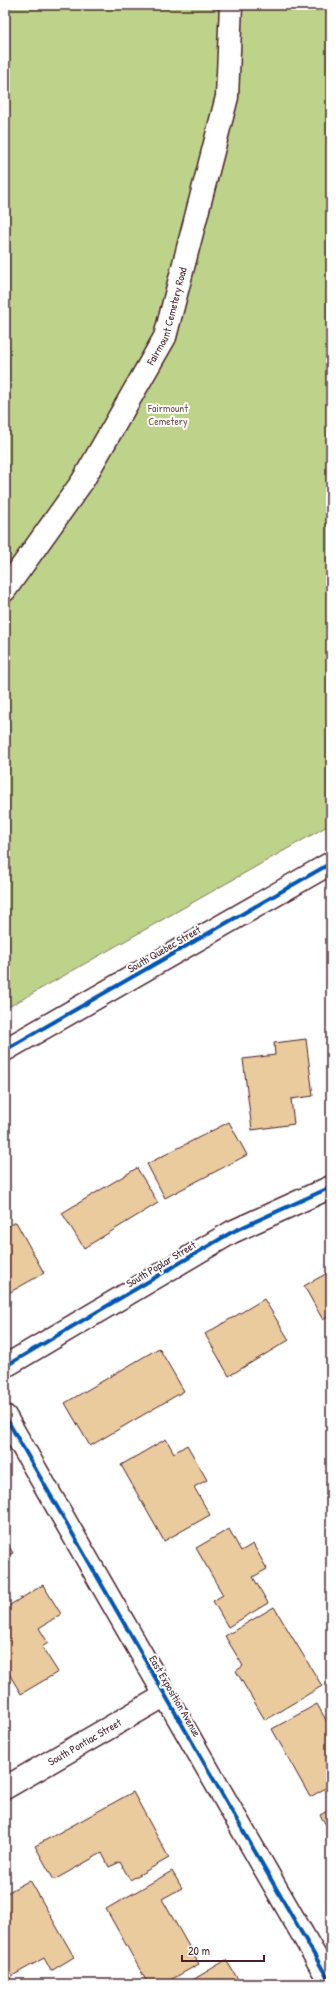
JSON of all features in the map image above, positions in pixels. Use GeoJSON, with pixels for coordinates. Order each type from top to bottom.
{"type":"FeatureCollection","features":[{"type":"Feature","properties":{"kind":"street","name":"Fairmount Cemetery Road"},"geometry":{"type":"LineString","coordinates":[[5,590],[82,482],[166,337],[227,97],[232,5]]}},
{"type":"Feature","properties":{"kind":"street","name":"South Quebec Street"},"geometry":{"type":"LineString","coordinates":[[5,1050],[331,863]]}},
{"type":"Feature","properties":{"kind":"street","name":"South Poplar Street"},"geometry":{"type":"LineString","coordinates":[[5,1364],[9,1364],[232,1232],[331,1187]]}},
{"type":"Feature","properties":{"kind":"street","name":"East Exposition Avenue"},"geometry":{"type":"LineString","coordinates":[[5,1416],[164,1696],[331,1984]]}},
{"type":"Feature","properties":{"kind":"street","name":"South Pontiac Street"},"geometry":{"type":"LineString","coordinates":[[5,1788],[164,1696]]}},
{"type":"Feature","properties":{"kind":"green space","name":"Fairmount Cemetery"},"geometry":{"type":"Polygon","coordinates":[[[5,5],[331,5],[331,824],[5,1009],[5,5]]]}},
{"type":"Feature","properties":{"kind":"building"},"geometry":{"type":"Polygon","coordinates":[[[306,1039],[313,1096],[291,1099],[294,1124],[252,1130],[243,1059],[275,1055],[274,1043],[306,1039]]]}},
{"type":"Feature","properties":{"kind":"building"},"geometry":{"type":"Polygon","coordinates":[[[229,1122],[247,1155],[165,1198],[147,1164],[229,1122]]]}},
{"type":"Feature","properties":{"kind":"building"},"geometry":{"type":"Polygon","coordinates":[[[137,1168],[158,1203],[84,1248],[62,1213],[137,1168]]]}},
{"type":"Feature","properties":{"kind":"building"},"geometry":{"type":"Polygon","coordinates":[[[16,1222],[44,1273],[5,1295],[5,1223],[7,1227],[16,1222]]]}},
{"type":"Feature","properties":{"kind":"building"},"geometry":{"type":"Polygon","coordinates":[[[331,1271],[331,1315],[323,1320],[304,1286],[331,1271]]]}},
{"type":"Feature","properties":{"kind":"building"},"geometry":{"type":"Polygon","coordinates":[[[264,1299],[289,1340],[229,1376],[205,1334],[264,1299]]]}},
{"type":"Feature","properties":{"kind":"building"},"geometry":{"type":"Polygon","coordinates":[[[159,1348],[184,1391],[90,1446],[65,1403],[159,1348]]]}},
{"type":"Feature","properties":{"kind":"building"},"geometry":{"type":"Polygon","coordinates":[[[166,1439],[174,1453],[187,1445],[207,1480],[194,1487],[210,1515],[164,1541],[121,1465],[166,1439]]]}},
{"type":"Feature","properties":{"kind":"building"},"geometry":{"type":"Polygon","coordinates":[[[229,1529],[241,1551],[253,1544],[267,1569],[253,1577],[268,1603],[228,1627],[213,1601],[223,1595],[196,1548],[229,1529]]]}},
{"type":"Feature","properties":{"kind":"building"},"geometry":{"type":"Polygon","coordinates":[[[5,1540],[13,1553],[5,1557],[5,1540]]]}},
{"type":"Feature","properties":{"kind":"building"},"geometry":{"type":"Polygon","coordinates":[[[43,1585],[61,1614],[39,1628],[48,1643],[42,1647],[58,1672],[21,1694],[5,1667],[5,1608],[43,1585]]]}},
{"type":"Feature","properties":{"kind":"building"},"geometry":{"type":"Polygon","coordinates":[[[274,1607],[322,1686],[265,1720],[236,1671],[243,1666],[225,1636],[274,1607]]]}},
{"type":"Feature","properties":{"kind":"building"},"geometry":{"type":"Polygon","coordinates":[[[317,1704],[331,1729],[331,1785],[310,1797],[272,1729],[317,1704]]]}},
{"type":"Feature","properties":{"kind":"building"},"geometry":{"type":"Polygon","coordinates":[[[133,1792],[169,1858],[130,1880],[120,1862],[109,1867],[102,1853],[54,1880],[35,1846],[133,1792]]]}},
{"type":"Feature","properties":{"kind":"building"},"geometry":{"type":"Polygon","coordinates":[[[331,1809],[331,1833],[320,1815],[331,1809]]]}},
{"type":"Feature","properties":{"kind":"building"},"geometry":{"type":"Polygon","coordinates":[[[172,1871],[182,1888],[162,1899],[199,1964],[163,1984],[148,1984],[106,1909],[172,1871]]]}},
{"type":"Feature","properties":{"kind":"building"},"geometry":{"type":"Polygon","coordinates":[[[30,1880],[74,1957],[51,1971],[44,1958],[5,1980],[5,1894],[30,1880]]]}},
{"type":"Feature","properties":{"kind":"building"},"geometry":{"type":"Polygon","coordinates":[[[226,1960],[241,1984],[186,1984],[226,1960]]]}},
{"type":"Feature","properties":{"kind":"cycle path"},"geometry":{"type":"LineString","coordinates":[[5,1050],[331,863]]}},
{"type":"Feature","properties":{"kind":"cycle path"},"geometry":{"type":"LineString","coordinates":[[5,1364],[9,1364],[232,1232],[331,1187]]}},
{"type":"Feature","properties":{"kind":"cycle path"},"geometry":{"type":"LineString","coordinates":[[5,1416],[331,1984]]}}]}
